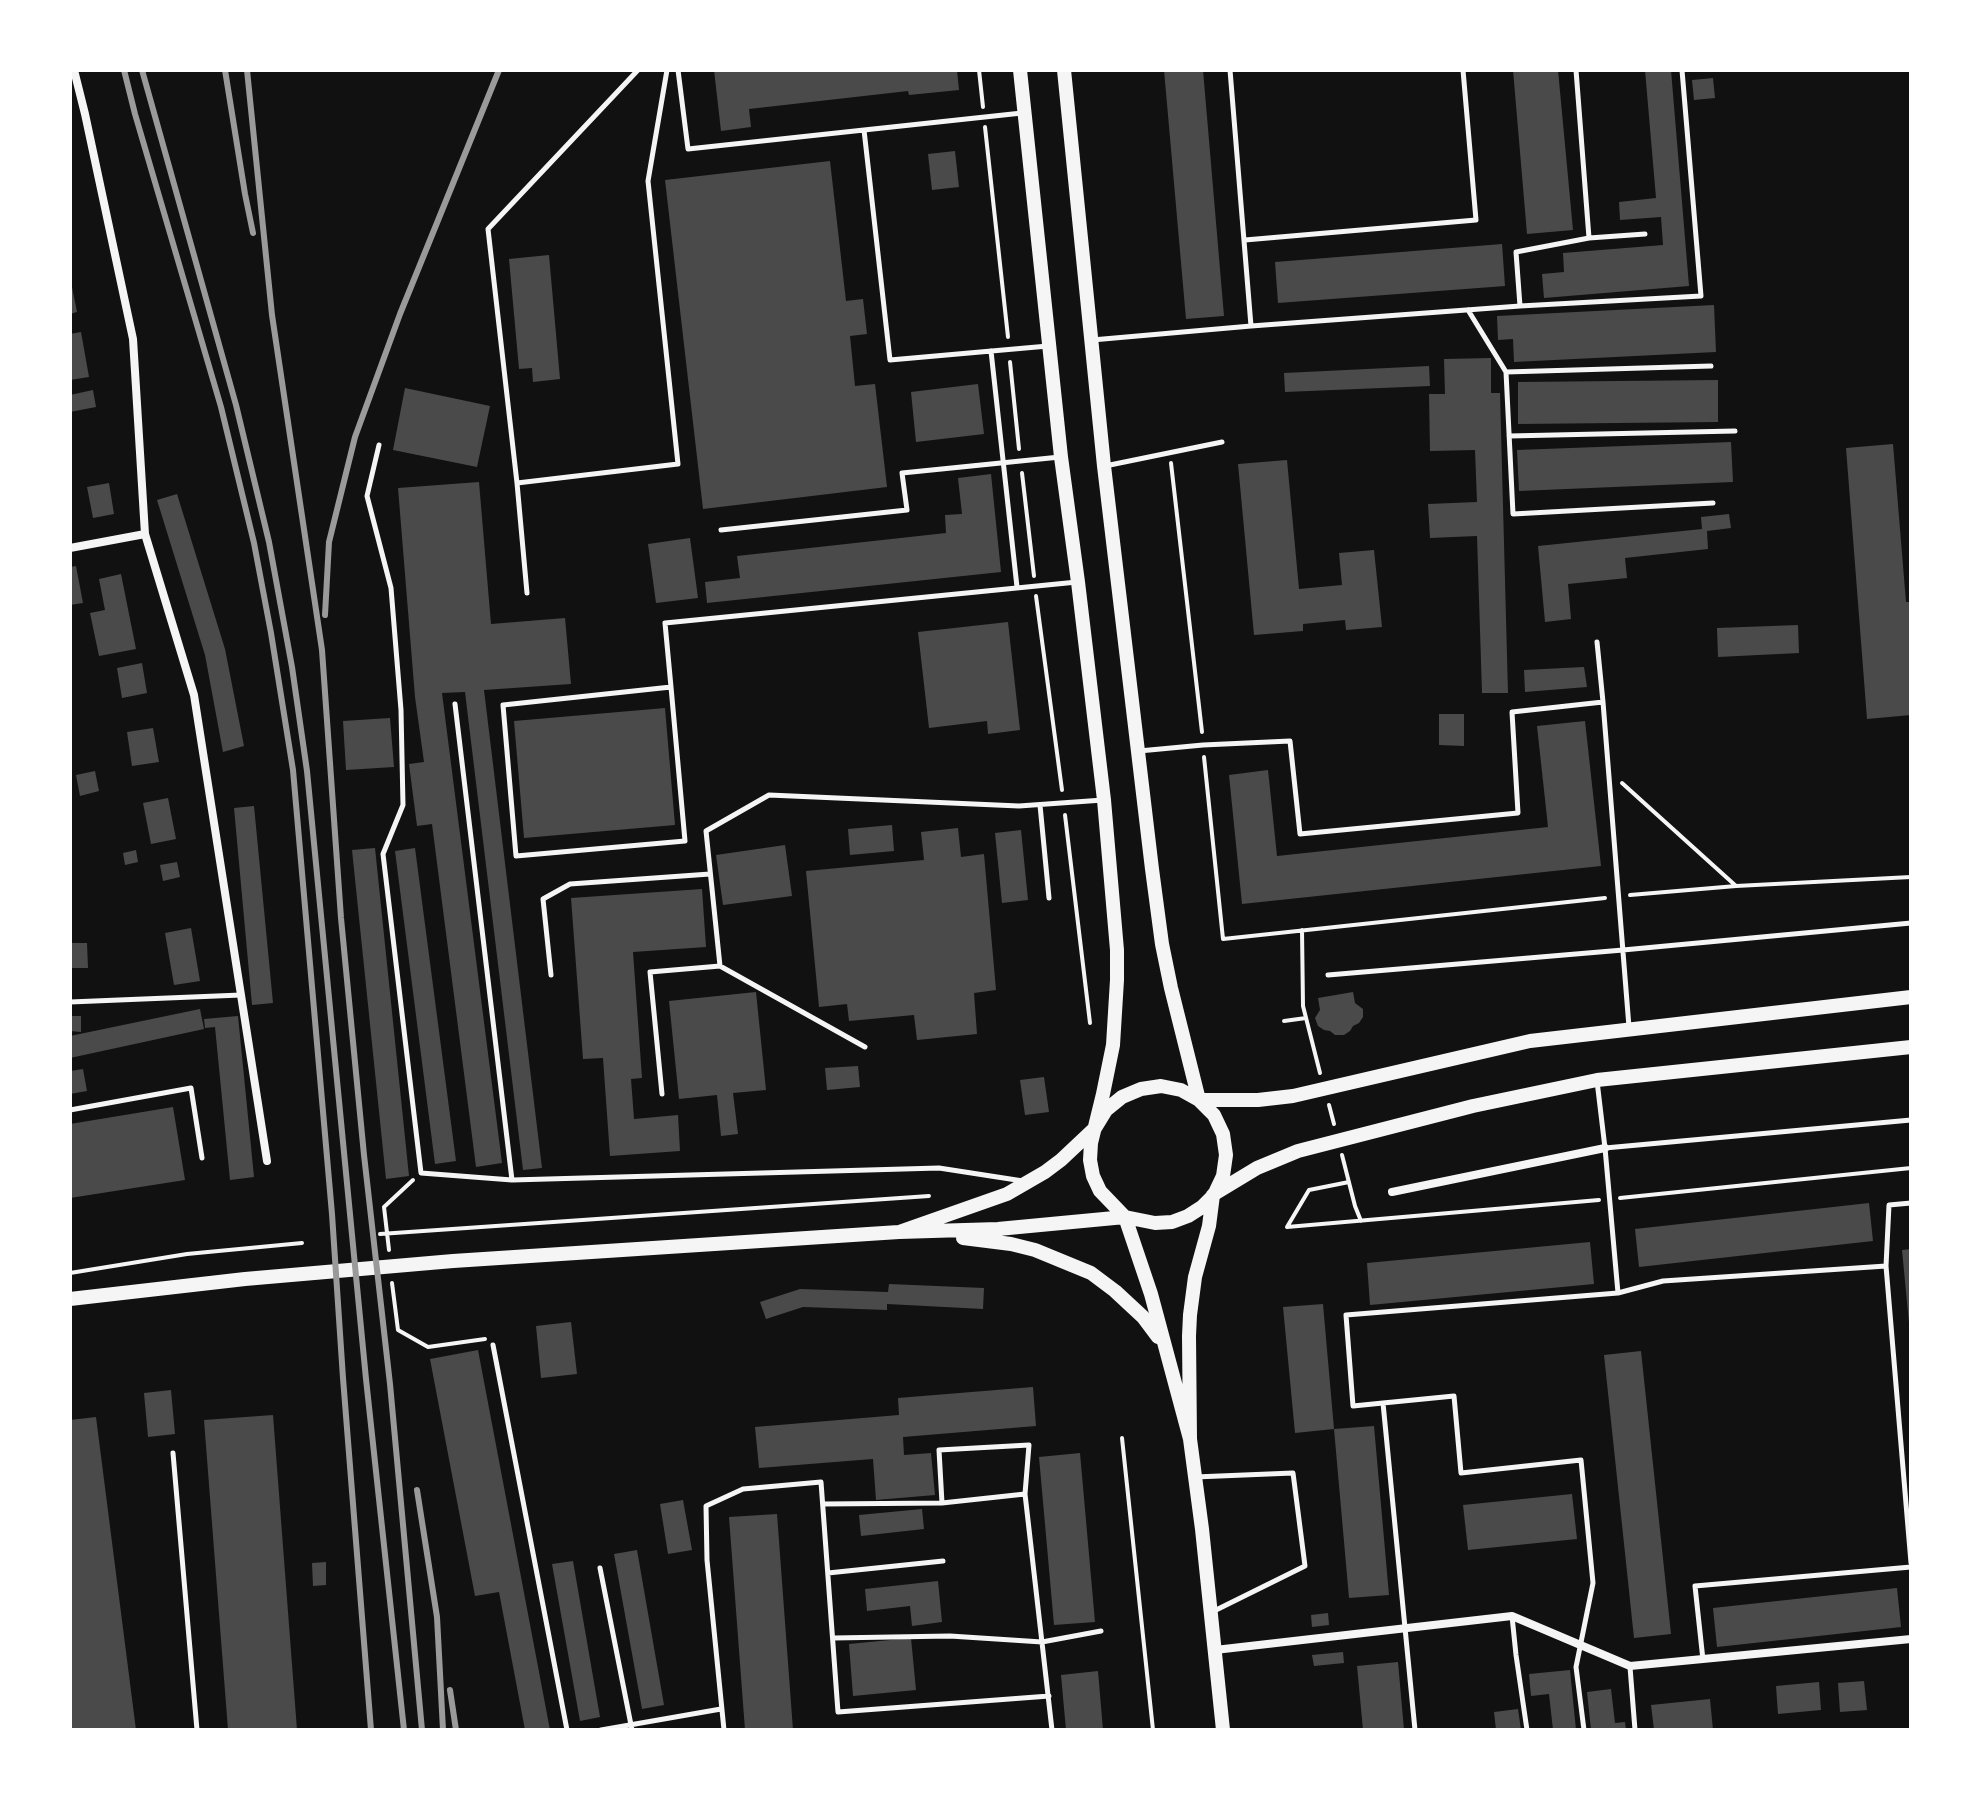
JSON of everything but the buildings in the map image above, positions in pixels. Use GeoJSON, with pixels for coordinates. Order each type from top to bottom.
{"type":"FeatureCollection","features":[{"type":"Feature","properties":{"kind":"main road"},"geometry":{"type":"LineString","coordinates":[[1020,70],[1061,457],[1104,800],[1117,950],[1113,1045],[1090,1160],[1100,1191],[1125,1217],[1190,1439]]}},
{"type":"Feature","properties":{"kind":"main road"},"geometry":{"type":"LineString","coordinates":[[1064,70],[1104,466],[1162,944],[1199,1100]]}},
{"type":"Feature","properties":{"kind":"main road"},"geometry":{"type":"LineString","coordinates":[[1199,1100],[1258,1100],[1293,1096],[1530,1041],[1911,997]]}},
{"type":"Feature","properties":{"kind":"main road"},"geometry":{"type":"LineString","coordinates":[[70,1299],[245,1279],[453,1261],[899,1232],[998,1229],[1125,1217],[1155,1223],[1172,1222],[1195,1212],[1214,1195],[1257,1168],[1298,1151],[1473,1106],[1597,1080],[1911,1047]]}},
{"type":"Feature","properties":{"kind":"main road"},"geometry":{"type":"LineString","coordinates":[[899,1232],[1007,1194],[1028,1182],[1061,1160],[1095,1128],[1106,1110],[1122,1097],[1141,1089],[1161,1086],[1181,1090],[1199,1100],[1214,1115],[1223,1134],[1226,1155],[1195,1277],[1190,1315],[1190,1439],[1223,1730]]}},
{"type":"Feature","properties":{"kind":"main road"},"geometry":{"type":"LineString","coordinates":[[899,1232],[1011,1244],[1067,1262],[1091,1273],[1115,1291],[1143,1317],[1165,1346]]}},
{"type":"Feature","properties":{"kind":"street"},"geometry":{"type":"LineString","coordinates":[[74,70],[133,339],[145,534],[194,695],[267,1161]]}},
{"type":"Feature","properties":{"kind":"street"},"geometry":{"type":"LineString","coordinates":[[70,548],[145,534]]}},
{"type":"Feature","properties":{"kind":"street"},"geometry":{"type":"LineString","coordinates":[[1392,1192],[1605,1148]]}},
{"type":"Feature","properties":{"kind":"street"},"geometry":{"type":"LineString","coordinates":[[1215,1650],[1512,1616],[1630,1666],[1911,1639]]}},
{"type":"Feature","properties":{"kind":"lane"},"geometry":{"type":"LineString","coordinates":[[527,593],[488,229],[638,70]]}},
{"type":"Feature","properties":{"kind":"lane"},"geometry":{"type":"LineString","coordinates":[[517,483],[678,464],[648,181],[667,70]]}},
{"type":"Feature","properties":{"kind":"lane"},"geometry":{"type":"LineString","coordinates":[[678,70],[688,149],[1024,113]]}},
{"type":"Feature","properties":{"kind":"lane"},"geometry":{"type":"LineString","coordinates":[[1230,70],[1251,326]]}},
{"type":"Feature","properties":{"kind":"lane"},"geometry":{"type":"LineString","coordinates":[[1245,240],[1476,220],[1463,70]]}},
{"type":"Feature","properties":{"kind":"lane"},"geometry":{"type":"LineString","coordinates":[[1576,70],[1589,238]]}},
{"type":"Feature","properties":{"kind":"lane"},"geometry":{"type":"LineString","coordinates":[[1091,340],[1520,306],[1701,296],[1682,70]]}},
{"type":"Feature","properties":{"kind":"lane"},"geometry":{"type":"LineString","coordinates":[[864,130],[890,360],[1049,346]]}},
{"type":"Feature","properties":{"kind":"lane"},"geometry":{"type":"LineString","coordinates":[[1520,306],[1516,252],[1589,238],[1645,234]]}},
{"type":"Feature","properties":{"kind":"lane"},"geometry":{"type":"LineString","coordinates":[[1468,310],[1506,372],[1513,514],[1713,503]]}},
{"type":"Feature","properties":{"kind":"lane"},"geometry":{"type":"LineString","coordinates":[[991,351],[1017,587]]}},
{"type":"Feature","properties":{"kind":"lane"},"geometry":{"type":"LineString","coordinates":[[1506,372],[1711,366]]}},
{"type":"Feature","properties":{"kind":"lane"},"geometry":{"type":"LineString","coordinates":[[1509,436],[1735,431]]}},
{"type":"Feature","properties":{"kind":"lane"},"geometry":{"type":"LineString","coordinates":[[1104,466],[1222,442]]}},
{"type":"Feature","properties":{"kind":"lane"},"geometry":{"type":"LineString","coordinates":[[379,445],[367,496],[391,588],[401,710],[403,805],[383,854],[421,1173],[512,1180],[939,1168],[1028,1182]]}},
{"type":"Feature","properties":{"kind":"lane"},"geometry":{"type":"LineString","coordinates":[[721,530],[907,510],[902,473],[1061,457]]}},
{"type":"Feature","properties":{"kind":"lane"},"geometry":{"type":"LineString","coordinates":[[671,687],[503,705],[516,856],[685,841],[671,687],[665,623],[1078,582]]}},
{"type":"Feature","properties":{"kind":"lane"},"geometry":{"type":"LineString","coordinates":[[1597,642],[1629,1028]]}},
{"type":"Feature","properties":{"kind":"lane"},"geometry":{"type":"LineString","coordinates":[[1137,751],[1290,741],[1300,834],[1518,813],[1512,712],[1603,702]]}},
{"type":"Feature","properties":{"kind":"lane"},"geometry":{"type":"LineString","coordinates":[[455,704],[512,1180]]}},
{"type":"Feature","properties":{"kind":"lane"},"geometry":{"type":"LineString","coordinates":[[720,966],[706,831],[769,795],[1019,806],[1104,800]]}},
{"type":"Feature","properties":{"kind":"lane"},"geometry":{"type":"LineString","coordinates":[[1040,805],[1049,898]]}},
{"type":"Feature","properties":{"kind":"lane"},"geometry":{"type":"LineString","coordinates":[[551,975],[543,899],[570,884],[710,874]]}},
{"type":"Feature","properties":{"kind":"lane"},"geometry":{"type":"LineString","coordinates":[[1328,975],[1911,923]]}},
{"type":"Feature","properties":{"kind":"lane"},"geometry":{"type":"LineString","coordinates":[[662,1094],[650,972],[720,966],[865,1047]]}},
{"type":"Feature","properties":{"kind":"lane"},"geometry":{"type":"LineString","coordinates":[[70,1002],[241,994]]}},
{"type":"Feature","properties":{"kind":"lane"},"geometry":{"type":"LineString","coordinates":[[1597,1080],[1618,1293]]}},
{"type":"Feature","properties":{"kind":"lane"},"geometry":{"type":"LineString","coordinates":[[70,1110],[191,1088],[202,1158]]}},
{"type":"Feature","properties":{"kind":"lane"},"geometry":{"type":"LineString","coordinates":[[1605,1148],[1911,1120]]}},
{"type":"Feature","properties":{"kind":"lane"},"geometry":{"type":"LineString","coordinates":[[1703,1660],[1695,1586],[1911,1565],[1886,1266],[1889,1205],[1911,1203]]}},
{"type":"Feature","properties":{"kind":"lane"},"geometry":{"type":"LineString","coordinates":[[1584,1730],[1576,1667],[1593,1583],[1581,1460],[1461,1473],[1454,1396],[1353,1406],[1346,1315],[1618,1293],[1663,1281],[1886,1266]]}},
{"type":"Feature","properties":{"kind":"lane"},"geometry":{"type":"LineString","coordinates":[[493,1345],[567,1730]]}},
{"type":"Feature","properties":{"kind":"lane"},"geometry":{"type":"LineString","coordinates":[[1383,1403],[1415,1730]]}},
{"type":"Feature","properties":{"kind":"lane"},"geometry":{"type":"LineString","coordinates":[[942,1503],[939,1450],[1029,1445],[1025,1494],[1052,1730]]}},
{"type":"Feature","properties":{"kind":"lane"},"geometry":{"type":"LineString","coordinates":[[173,1453],[197,1730]]}},
{"type":"Feature","properties":{"kind":"lane"},"geometry":{"type":"LineString","coordinates":[[1194,1477],[1293,1473],[1305,1566],[1211,1612]]}},
{"type":"Feature","properties":{"kind":"lane"},"geometry":{"type":"LineString","coordinates":[[724,1730],[707,1560],[706,1506],[743,1489],[821,1482],[838,1712],[1049,1696]]}},
{"type":"Feature","properties":{"kind":"lane"},"geometry":{"type":"LineString","coordinates":[[823,1504],[942,1503],[1025,1494]]}},
{"type":"Feature","properties":{"kind":"lane"},"geometry":{"type":"LineString","coordinates":[[828,1573],[943,1561]]}},
{"type":"Feature","properties":{"kind":"lane"},"geometry":{"type":"LineString","coordinates":[[600,1568],[632,1727]]}},
{"type":"Feature","properties":{"kind":"lane"},"geometry":{"type":"LineString","coordinates":[[1512,1616],[1527,1730]]}},
{"type":"Feature","properties":{"kind":"lane"},"geometry":{"type":"LineString","coordinates":[[833,1638],[950,1636],[1042,1642],[1101,1631]]}},
{"type":"Feature","properties":{"kind":"lane"},"geometry":{"type":"LineString","coordinates":[[1630,1666],[1635,1730]]}},
{"type":"Feature","properties":{"kind":"lane"},"geometry":{"type":"LineString","coordinates":[[601,1730],[721,1709]]}},
{"type":"Feature","properties":{"kind":"path"},"geometry":{"type":"LineString","coordinates":[[979,70],[1035,585],[1090,1023]]}},
{"type":"Feature","properties":{"kind":"path"},"geometry":{"type":"LineString","coordinates":[[1170,452],[1223,939],[1619,896],[1911,877]]}},
{"type":"Feature","properties":{"kind":"path"},"geometry":{"type":"LineString","coordinates":[[1608,770],[1736,886]]}},
{"type":"Feature","properties":{"kind":"path"},"geometry":{"type":"LineString","coordinates":[[1302,930],[1303,1006]]}},
{"type":"Feature","properties":{"kind":"path"},"geometry":{"type":"LineString","coordinates":[[1284,1021],[1306,1018]]}},
{"type":"Feature","properties":{"kind":"path"},"geometry":{"type":"LineString","coordinates":[[1287,1227],[1309,1190],[1349,1182]]}},
{"type":"Feature","properties":{"kind":"path"},"geometry":{"type":"LineString","coordinates":[[380,1234],[929,1196]]}},
{"type":"Feature","properties":{"kind":"path"},"geometry":{"type":"LineString","coordinates":[[1355,1206],[1361,1221]]}},
{"type":"Feature","properties":{"kind":"path"},"geometry":{"type":"LineString","coordinates":[[70,1273],[187,1254],[302,1243]]}},
{"type":"Feature","properties":{"kind":"path"},"geometry":{"type":"LineString","coordinates":[[1122,1438],[1153,1730]]}},
{"type":"Feature","properties":{"kind":"railway"},"geometry":{"type":"LineString","coordinates":[[124,70],[221,407],[254,543],[293,770],[332,1214],[371,1730]]}},
{"type":"Feature","properties":{"kind":"railway"},"geometry":{"type":"LineString","coordinates":[[142,70],[236,405],[269,542],[292,667],[307,771],[366,1379],[404,1730]]}},
{"type":"Feature","properties":{"kind":"railway"},"geometry":{"type":"LineString","coordinates":[[225,70],[253,233]]}},
{"type":"Feature","properties":{"kind":"railway"},"geometry":{"type":"LineString","coordinates":[[247,70],[272,315],[322,650],[341,918],[390,1384],[422,1730]]}},
{"type":"Feature","properties":{"kind":"railway"},"geometry":{"type":"LineString","coordinates":[[325,615],[329,542],[355,437],[400,314],[499,70]]}},
{"type":"Feature","properties":{"kind":"railway"},"geometry":{"type":"LineString","coordinates":[[417,1490],[437,1617],[443,1730]]}},
{"type":"Feature","properties":{"kind":"railway"},"geometry":{"type":"LineString","coordinates":[[450,1690],[456,1730]]}}]}
